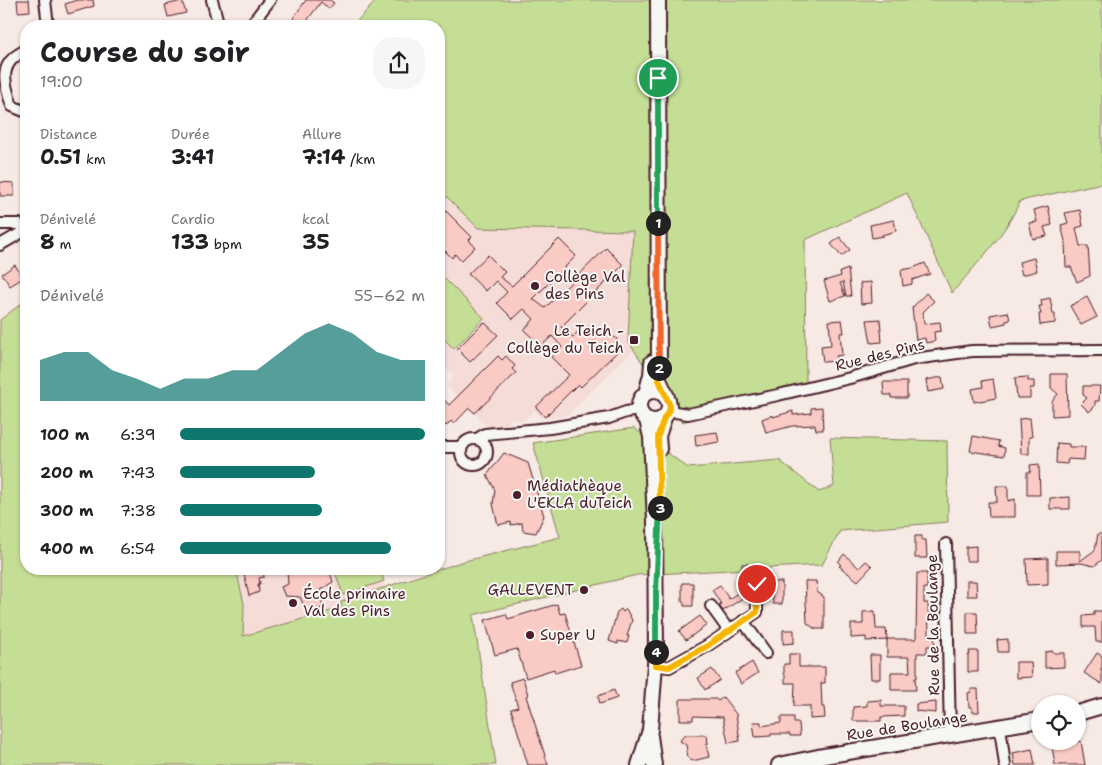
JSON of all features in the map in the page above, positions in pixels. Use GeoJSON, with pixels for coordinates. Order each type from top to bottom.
{"type":"FeatureCollection","features":[{"type":"Feature","properties":{"kind":"main road"},"geometry":{"type":"LineString","coordinates":[[654,765],[650,733],[655,665],[656,592],[660,522],[658,436],[666,409],[659,380],[658,0]]}},
{"type":"Feature","properties":{"kind":"main road"},"geometry":{"type":"LineString","coordinates":[[656,592],[651,436],[643,415],[640,400],[646,393],[651,367],[653,289],[658,214]]}},
{"type":"Feature","properties":{"kind":"main road"},"geometry":{"type":"LineString","coordinates":[[646,393],[660,392],[666,409]]}},
{"type":"Feature","properties":{"kind":"main road"},"geometry":{"type":"LineString","coordinates":[[643,415],[656,421],[666,409]]}},
{"type":"Feature","properties":{"kind":"main road"},"geometry":{"type":"LineString","coordinates":[[1086,711],[1102,706]]}},
{"type":"Feature","properties":{"kind":"main road","name":"Rue de Boulange"},"geometry":{"type":"LineString","coordinates":[[780,765],[818,761],[1031,722]]}},
{"type":"Feature","properties":{"kind":"main road"},"geometry":{"type":"LineString","coordinates":[[639,765],[650,733]]}},
{"type":"Feature","properties":{"kind":"main road"},"geometry":{"type":"LineString","coordinates":[[644,765],[650,765]]}},
{"type":"Feature","properties":{"kind":"street"},"geometry":{"type":"LineString","coordinates":[[45,0],[47,20]]}},
{"type":"Feature","properties":{"kind":"street"},"geometry":{"type":"LineString","coordinates":[[212,0],[217,20]]}},
{"type":"Feature","properties":{"kind":"street"},"geometry":{"type":"LineString","coordinates":[[255,20],[270,0]]}},
{"type":"Feature","properties":{"kind":"street"},"geometry":{"type":"LineString","coordinates":[[20,52],[12,55],[4,63],[1,76],[12,106],[20,109]]}},
{"type":"Feature","properties":{"kind":"street"},"geometry":{"type":"LineString","coordinates":[[0,224],[20,225]]}},
{"type":"Feature","properties":{"kind":"street"},"geometry":{"type":"LineString","coordinates":[[0,245],[20,233]]}},
{"type":"Feature","properties":{"kind":"street","name":"Rue des Pins"},"geometry":{"type":"LineString","coordinates":[[666,409],[688,414],[850,378],[914,359],[972,351],[1102,350]]}},
{"type":"Feature","properties":{"kind":"street"},"geometry":{"type":"LineString","coordinates":[[505,433],[493,441],[487,448],[485,460],[482,463],[474,466],[464,460],[462,447],[468,441],[477,440],[485,434],[564,426],[609,418],[626,412],[643,415]]}},
{"type":"Feature","properties":{"kind":"street"},"geometry":{"type":"LineString","coordinates":[[477,440],[487,448]]}},
{"type":"Feature","properties":{"kind":"street"},"geometry":{"type":"LineString","coordinates":[[445,447],[462,447]]}},
{"type":"Feature","properties":{"kind":"street","name":"Rue de la Boulange"},"geometry":{"type":"LineString","coordinates":[[946,544],[950,736]]}},
{"type":"Feature","properties":{"kind":"street"},"geometry":{"type":"LineString","coordinates":[[655,665],[669,667],[707,646],[757,612],[757,584]]}},
{"type":"Feature","properties":{"kind":"street"},"geometry":{"type":"LineString","coordinates":[[711,606],[729,631]]}},
{"type":"Feature","properties":{"kind":"street"},"geometry":{"type":"LineString","coordinates":[[744,621],[766,654]]}},
{"type":"Feature","properties":{"kind":"street"},"geometry":{"type":"LineString","coordinates":[[1000,727],[1005,765]]}},
{"type":"Feature","properties":{"kind":"shaded area","name":"Collège Val des Pins"},"geometry":{"type":"Polygon","coordinates":[[[445,196],[478,228],[633,231],[628,341],[634,349],[568,415],[542,419],[534,410],[523,421],[512,419],[504,427],[490,429],[446,385],[454,376],[445,367],[445,196]]]}},
{"type":"Feature","properties":{"kind":"shaded area","name":"École primaire Val des Pins"},"geometry":{"type":"Polygon","coordinates":[[[237,575],[382,575],[385,588],[341,602],[342,608],[243,636],[244,604],[237,575]]]}},
{"type":"Feature","properties":{"kind":"green space"},"geometry":{"type":"Polygon","coordinates":[[[377,0],[1102,0],[1102,183],[1020,201],[998,238],[952,293],[907,193],[805,240],[806,383],[682,422],[628,341],[633,231],[478,228],[445,197],[445,20],[358,20],[377,0]]]}},
{"type":"Feature","properties":{"kind":"green space"},"geometry":{"type":"Polygon","coordinates":[[[445,279],[484,318],[454,349],[445,340],[445,279]]]}},
{"type":"Feature","properties":{"kind":"green space"},"geometry":{"type":"Polygon","coordinates":[[[20,305],[20,575],[237,575],[244,604],[243,636],[341,608],[341,602],[422,575],[445,575],[445,567],[461,562],[560,537],[533,443],[634,428],[688,468],[779,460],[819,492],[834,486],[830,438],[947,441],[948,522],[840,531],[822,565],[637,575],[473,615],[496,765],[0,765],[0,320],[20,305]]]}},
{"type":"Feature","properties":{"kind":"green space"},"geometry":{"type":"Polygon","coordinates":[[[336,575],[382,575],[384,581],[343,595],[336,575]]]}},
{"type":"Feature","properties":{"kind":"building"},"geometry":{"type":"Polygon","coordinates":[[[17,0],[29,0],[30,11],[18,12],[17,0]]]}},
{"type":"Feature","properties":{"kind":"building"},"geometry":{"type":"Polygon","coordinates":[[[77,0],[93,0],[94,6],[68,14],[65,4],[77,0]]]}},
{"type":"Feature","properties":{"kind":"building"},"geometry":{"type":"Polygon","coordinates":[[[306,0],[330,0],[334,3],[329,9],[321,2],[308,20],[296,20],[293,18],[306,0]]]}},
{"type":"Feature","properties":{"kind":"building"},"geometry":{"type":"Polygon","coordinates":[[[182,1],[186,13],[168,17],[165,5],[182,1]]]}},
{"type":"Feature","properties":{"kind":"building"},"geometry":{"type":"Polygon","coordinates":[[[0,182],[14,183],[14,196],[0,196],[0,182]]]}},
{"type":"Feature","properties":{"kind":"building"},"geometry":{"type":"Polygon","coordinates":[[[1048,206],[1052,225],[1044,227],[1047,236],[1033,239],[1029,223],[1037,222],[1034,210],[1048,206]]]}},
{"type":"Feature","properties":{"kind":"building"},"geometry":{"type":"Polygon","coordinates":[[[1080,210],[1083,226],[1076,228],[1080,246],[1088,246],[1090,276],[1077,282],[1071,267],[1066,267],[1065,241],[1061,225],[1068,223],[1065,213],[1080,210]]]}},
{"type":"Feature","properties":{"kind":"building"},"geometry":{"type":"Polygon","coordinates":[[[446,211],[472,237],[469,240],[475,247],[461,261],[455,254],[452,258],[445,251],[446,211]]]}},
{"type":"Feature","properties":{"kind":"building"},"geometry":{"type":"Polygon","coordinates":[[[894,220],[896,231],[872,238],[870,225],[894,220]]]}},
{"type":"Feature","properties":{"kind":"building"},"geometry":{"type":"Polygon","coordinates":[[[840,237],[850,250],[841,256],[831,244],[840,237]]]}},
{"type":"Feature","properties":{"kind":"building"},"geometry":{"type":"Polygon","coordinates":[[[559,239],[576,256],[533,299],[545,308],[606,248],[623,265],[561,327],[573,337],[582,327],[590,327],[616,338],[619,347],[618,351],[581,387],[578,384],[545,417],[536,407],[569,375],[551,357],[562,347],[552,336],[541,346],[524,330],[534,319],[524,309],[513,319],[497,303],[507,292],[496,281],[486,291],[468,274],[488,255],[505,272],[500,277],[512,286],[559,239]]]}},
{"type":"Feature","properties":{"kind":"building"},"geometry":{"type":"Polygon","coordinates":[[[1034,258],[1037,271],[1022,275],[1019,262],[1034,258]]]}},
{"type":"Feature","properties":{"kind":"building"},"geometry":{"type":"Polygon","coordinates":[[[925,263],[930,274],[912,280],[912,284],[903,286],[901,270],[925,263]]]}},
{"type":"Feature","properties":{"kind":"building"},"geometry":{"type":"Polygon","coordinates":[[[15,265],[20,273],[20,280],[10,286],[2,274],[15,265]]]}},
{"type":"Feature","properties":{"kind":"building"},"geometry":{"type":"Polygon","coordinates":[[[848,269],[851,296],[846,296],[843,282],[840,283],[845,296],[830,301],[824,281],[841,276],[840,272],[848,269]]]}},
{"type":"Feature","properties":{"kind":"building"},"geometry":{"type":"Polygon","coordinates":[[[871,282],[872,303],[861,304],[860,283],[871,282]]]}},
{"type":"Feature","properties":{"kind":"building"},"geometry":{"type":"Polygon","coordinates":[[[926,293],[934,301],[923,312],[924,324],[940,322],[941,331],[934,332],[935,341],[926,343],[925,338],[916,340],[912,308],[926,293]]]}},
{"type":"Feature","properties":{"kind":"building"},"geometry":{"type":"Polygon","coordinates":[[[1087,297],[1097,317],[1081,325],[1070,306],[1087,297]]]}},
{"type":"Feature","properties":{"kind":"building"},"geometry":{"type":"Polygon","coordinates":[[[1050,298],[1053,314],[1055,314],[1055,323],[1040,325],[1039,314],[1041,314],[1039,306],[1042,306],[1041,300],[1050,298]]]}},
{"type":"Feature","properties":{"kind":"building"},"geometry":{"type":"Polygon","coordinates":[[[1008,312],[1010,320],[1006,321],[1006,323],[992,326],[990,315],[1008,312]]]}},
{"type":"Feature","properties":{"kind":"building"},"geometry":{"type":"Polygon","coordinates":[[[880,319],[882,342],[871,343],[867,320],[880,319]]]}},
{"type":"Feature","properties":{"kind":"building"},"geometry":{"type":"Polygon","coordinates":[[[842,320],[844,333],[840,333],[842,355],[836,356],[837,361],[823,362],[821,346],[831,345],[829,321],[842,320]]]}},
{"type":"Feature","properties":{"kind":"building"},"geometry":{"type":"Polygon","coordinates":[[[484,322],[498,335],[470,362],[457,349],[484,322]]]}},
{"type":"Feature","properties":{"kind":"building"},"geometry":{"type":"Polygon","coordinates":[[[498,356],[502,360],[506,356],[515,366],[512,369],[516,373],[475,413],[469,408],[454,424],[451,421],[446,426],[445,401],[449,405],[498,356]]]}},
{"type":"Feature","properties":{"kind":"building"},"geometry":{"type":"Polygon","coordinates":[[[1051,374],[1067,374],[1068,415],[1052,416],[1052,401],[1058,394],[1051,388],[1051,374]]]}},
{"type":"Feature","properties":{"kind":"building"},"geometry":{"type":"Polygon","coordinates":[[[942,377],[944,389],[928,392],[926,380],[942,377]]]}},
{"type":"Feature","properties":{"kind":"building"},"geometry":{"type":"Polygon","coordinates":[[[1028,377],[1028,381],[1034,381],[1034,388],[1030,388],[1030,398],[1017,398],[1015,378],[1028,377]]]}},
{"type":"Feature","properties":{"kind":"building"},"geometry":{"type":"Polygon","coordinates":[[[993,379],[996,398],[974,402],[972,389],[983,387],[982,381],[993,379]]]}},
{"type":"Feature","properties":{"kind":"building"},"geometry":{"type":"Polygon","coordinates":[[[883,382],[907,382],[907,398],[891,398],[891,395],[884,395],[883,382]]]}},
{"type":"Feature","properties":{"kind":"building"},"geometry":{"type":"Polygon","coordinates":[[[1083,386],[1100,386],[1099,401],[1095,401],[1095,406],[1089,412],[1081,404],[1087,398],[1083,395],[1083,386]]]}},
{"type":"Feature","properties":{"kind":"building"},"geometry":{"type":"Polygon","coordinates":[[[822,407],[823,430],[816,430],[815,425],[792,426],[766,433],[762,419],[793,411],[793,415],[811,413],[811,408],[822,407]]]}},
{"type":"Feature","properties":{"kind":"building"},"geometry":{"type":"Polygon","coordinates":[[[1030,418],[1032,437],[1029,437],[1029,454],[1021,454],[1019,419],[1030,418]]]}},
{"type":"Feature","properties":{"kind":"building"},"geometry":{"type":"Polygon","coordinates":[[[717,432],[719,442],[696,446],[695,435],[717,432]]]}},
{"type":"Feature","properties":{"kind":"building"},"geometry":{"type":"Polygon","coordinates":[[[973,436],[999,441],[998,446],[1005,448],[1004,456],[970,451],[973,436]]]}},
{"type":"Feature","properties":{"kind":"building"},"geometry":{"type":"Polygon","coordinates":[[[1057,443],[1069,444],[1069,447],[1085,447],[1084,460],[1068,459],[1067,464],[1056,463],[1057,443]]]}},
{"type":"Feature","properties":{"kind":"building"},"geometry":{"type":"Polygon","coordinates":[[[504,453],[528,463],[544,516],[536,533],[523,531],[522,523],[511,525],[511,522],[498,525],[493,504],[495,490],[487,475],[504,453]]]}},
{"type":"Feature","properties":{"kind":"building"},"geometry":{"type":"Polygon","coordinates":[[[1039,464],[1040,495],[1027,495],[1027,472],[1031,472],[1030,465],[1039,464]]]}},
{"type":"Feature","properties":{"kind":"building"},"geometry":{"type":"Polygon","coordinates":[[[996,486],[1008,486],[1008,501],[1015,499],[1015,517],[989,517],[988,502],[997,502],[996,486]]]}},
{"type":"Feature","properties":{"kind":"building"},"geometry":{"type":"Polygon","coordinates":[[[1070,497],[1070,509],[1050,509],[1050,498],[1070,497]]]}},
{"type":"Feature","properties":{"kind":"building"},"geometry":{"type":"Polygon","coordinates":[[[1098,534],[1102,534],[1102,560],[1094,566],[1081,563],[1056,564],[1056,551],[1080,551],[1080,561],[1095,550],[1098,534]]]}},
{"type":"Feature","properties":{"kind":"building"},"geometry":{"type":"Polygon","coordinates":[[[915,536],[922,536],[922,540],[926,540],[927,558],[915,558],[915,536]]]}},
{"type":"Feature","properties":{"kind":"building"},"geometry":{"type":"Polygon","coordinates":[[[976,546],[976,561],[966,561],[966,547],[976,546]]]}},
{"type":"Feature","properties":{"kind":"building"},"geometry":{"type":"Polygon","coordinates":[[[844,554],[859,568],[866,561],[872,566],[858,581],[839,566],[841,565],[838,562],[844,554]]]}},
{"type":"Feature","properties":{"kind":"building"},"geometry":{"type":"Polygon","coordinates":[[[1048,558],[1048,584],[1027,585],[1026,559],[1048,558]]]}},
{"type":"Feature","properties":{"kind":"building"},"geometry":{"type":"Polygon","coordinates":[[[742,564],[748,564],[750,596],[749,594],[723,611],[712,590],[720,585],[729,599],[745,588],[742,583],[742,564]]]}},
{"type":"Feature","properties":{"kind":"building"},"geometry":{"type":"Polygon","coordinates":[[[917,573],[927,573],[924,603],[928,603],[929,635],[934,635],[935,646],[927,646],[927,653],[917,653],[916,690],[891,690],[891,672],[910,672],[909,657],[887,657],[887,639],[916,639],[917,573]]]}},
{"type":"Feature","properties":{"kind":"building"},"geometry":{"type":"Polygon","coordinates":[[[244,575],[264,575],[264,577],[259,578],[259,592],[249,596],[244,575]]]}},
{"type":"Feature","properties":{"kind":"building"},"geometry":{"type":"Polygon","coordinates":[[[287,575],[331,575],[333,582],[320,590],[323,608],[307,612],[300,597],[285,596],[281,587],[288,584],[287,575]]]}},
{"type":"Feature","properties":{"kind":"building"},"geometry":{"type":"Polygon","coordinates":[[[805,581],[816,581],[817,592],[824,597],[824,629],[815,629],[807,623],[805,581]]]}},
{"type":"Feature","properties":{"kind":"building"},"geometry":{"type":"Polygon","coordinates":[[[967,581],[976,581],[977,596],[967,596],[967,581]]]}},
{"type":"Feature","properties":{"kind":"building"},"geometry":{"type":"Polygon","coordinates":[[[772,582],[782,582],[782,604],[773,604],[772,582]]]}},
{"type":"Feature","properties":{"kind":"building"},"geometry":{"type":"Polygon","coordinates":[[[682,583],[693,583],[693,606],[684,606],[684,602],[682,602],[682,583]]]}},
{"type":"Feature","properties":{"kind":"building","name":"Super U"},"geometry":{"type":"Polygon","coordinates":[[[557,604],[560,614],[565,613],[581,665],[555,673],[554,669],[526,678],[517,649],[495,655],[485,620],[506,614],[508,619],[557,604]]]}},
{"type":"Feature","properties":{"kind":"building"},"geometry":{"type":"Polygon","coordinates":[[[621,609],[623,612],[626,609],[632,620],[627,643],[618,641],[618,644],[609,641],[617,612],[621,609]]]}},
{"type":"Feature","properties":{"kind":"building"},"geometry":{"type":"Polygon","coordinates":[[[875,611],[876,629],[886,629],[887,640],[866,641],[866,637],[851,638],[851,624],[863,624],[863,612],[875,611]]]}},
{"type":"Feature","properties":{"kind":"building"},"geometry":{"type":"Polygon","coordinates":[[[1094,611],[1102,611],[1102,642],[1096,642],[1095,627],[1083,627],[1083,616],[1094,615],[1094,611]]]}},
{"type":"Feature","properties":{"kind":"building"},"geometry":{"type":"Polygon","coordinates":[[[967,612],[977,612],[978,634],[967,634],[967,612]]]}},
{"type":"Feature","properties":{"kind":"building"},"geometry":{"type":"Polygon","coordinates":[[[700,616],[707,625],[686,640],[679,631],[700,616]]]}},
{"type":"Feature","properties":{"kind":"building"},"geometry":{"type":"Polygon","coordinates":[[[783,630],[794,630],[794,643],[783,644],[783,630]]]}},
{"type":"Feature","properties":{"kind":"building"},"geometry":{"type":"Polygon","coordinates":[[[1008,639],[1008,652],[998,652],[997,640],[1008,639]]]}},
{"type":"Feature","properties":{"kind":"building"},"geometry":{"type":"Polygon","coordinates":[[[969,651],[978,651],[978,672],[968,672],[969,651]]]}},
{"type":"Feature","properties":{"kind":"building"},"geometry":{"type":"Polygon","coordinates":[[[1053,651],[1054,653],[1064,653],[1064,667],[1045,668],[1045,652],[1053,651]]]}},
{"type":"Feature","properties":{"kind":"building"},"geometry":{"type":"Polygon","coordinates":[[[1097,653],[1102,656],[1102,667],[1100,670],[1102,671],[1102,684],[1084,673],[1097,653]]]}},
{"type":"Feature","properties":{"kind":"building"},"geometry":{"type":"Polygon","coordinates":[[[789,654],[799,654],[799,667],[825,667],[825,683],[821,683],[822,707],[824,707],[825,718],[810,719],[810,706],[794,706],[795,683],[785,683],[784,674],[784,664],[789,664],[789,654]]]}},
{"type":"Feature","properties":{"kind":"building"},"geometry":{"type":"Polygon","coordinates":[[[870,655],[880,655],[880,679],[871,679],[870,655]]]}},
{"type":"Feature","properties":{"kind":"building"},"geometry":{"type":"Polygon","coordinates":[[[752,662],[758,673],[741,684],[735,673],[752,662]]]}},
{"type":"Feature","properties":{"kind":"building"},"geometry":{"type":"Polygon","coordinates":[[[1016,662],[1031,662],[1032,677],[1016,678],[1016,662]]]}},
{"type":"Feature","properties":{"kind":"building"},"geometry":{"type":"Polygon","coordinates":[[[712,669],[720,680],[705,690],[698,678],[712,669]]]}},
{"type":"Feature","properties":{"kind":"building"},"geometry":{"type":"Polygon","coordinates":[[[523,678],[528,695],[526,696],[548,765],[528,765],[511,709],[518,707],[510,682],[523,678]]]}},
{"type":"Feature","properties":{"kind":"building"},"geometry":{"type":"Polygon","coordinates":[[[971,689],[978,689],[979,712],[972,712],[972,707],[969,707],[968,693],[971,692],[971,689]]]}},
{"type":"Feature","properties":{"kind":"building"},"geometry":{"type":"Polygon","coordinates":[[[614,690],[617,698],[600,704],[598,696],[614,690]]]}},
{"type":"Feature","properties":{"kind":"building"},"geometry":{"type":"Polygon","coordinates":[[[723,697],[736,714],[740,741],[728,743],[723,717],[693,716],[693,720],[680,720],[680,699],[716,699],[718,701],[723,697]]]}},
{"type":"Feature","properties":{"kind":"building"},"geometry":{"type":"Polygon","coordinates":[[[881,700],[881,706],[904,706],[904,716],[881,717],[881,721],[853,721],[853,707],[867,706],[867,701],[881,700]]]}},
{"type":"Feature","properties":{"kind":"building"},"geometry":{"type":"Polygon","coordinates":[[[936,702],[936,713],[916,711],[916,704],[936,702]]]}},
{"type":"Feature","properties":{"kind":"building"},"geometry":{"type":"Polygon","coordinates":[[[781,717],[794,717],[794,723],[799,723],[800,736],[771,734],[771,736],[755,737],[753,722],[761,722],[761,726],[781,723],[781,717]]]}},
{"type":"Feature","properties":{"kind":"building"},"geometry":{"type":"Polygon","coordinates":[[[684,735],[707,735],[708,744],[706,744],[709,757],[692,761],[688,758],[686,745],[680,741],[684,735]]]}},
{"type":"Feature","properties":{"kind":"building"},"geometry":{"type":"Polygon","coordinates":[[[1031,749],[1035,765],[1015,765],[1013,753],[1031,749]]]}},
{"type":"Feature","properties":{"kind":"building"},"geometry":{"type":"Polygon","coordinates":[[[1053,750],[1082,750],[1085,765],[1055,765],[1053,750]]]}},
{"type":"Feature","properties":{"kind":"place","name":"Collège Val des Pins"},"geometry":{"type":"Point","coordinates":[535,286]}},
{"type":"Feature","properties":{"kind":"place","name":"Le Teich - Collège du Teich"},"geometry":{"type":"Point","coordinates":[634,340]}},
{"type":"Feature","properties":{"kind":"place","name":"Médiathèque L'EKLA duTeich"},"geometry":{"type":"Point","coordinates":[517,495]}},
{"type":"Feature","properties":{"kind":"place","name":"GALLEVENT"},"geometry":{"type":"Point","coordinates":[584,590]}},
{"type":"Feature","properties":{"kind":"place","name":"École primaire Val des Pins"},"geometry":{"type":"Point","coordinates":[293,603]}},
{"type":"Feature","properties":{"kind":"place","name":"Super U"},"geometry":{"type":"Point","coordinates":[530,635]}},
{"type":"Feature","properties":{"kind":"route"},"geometry":{"type":"LineString","coordinates":[[658,78],[659,380],[670,406],[658,436],[660,522],[656,592],[655,665],[669,667],[707,646],[757,612],[757,584]]}}]}
